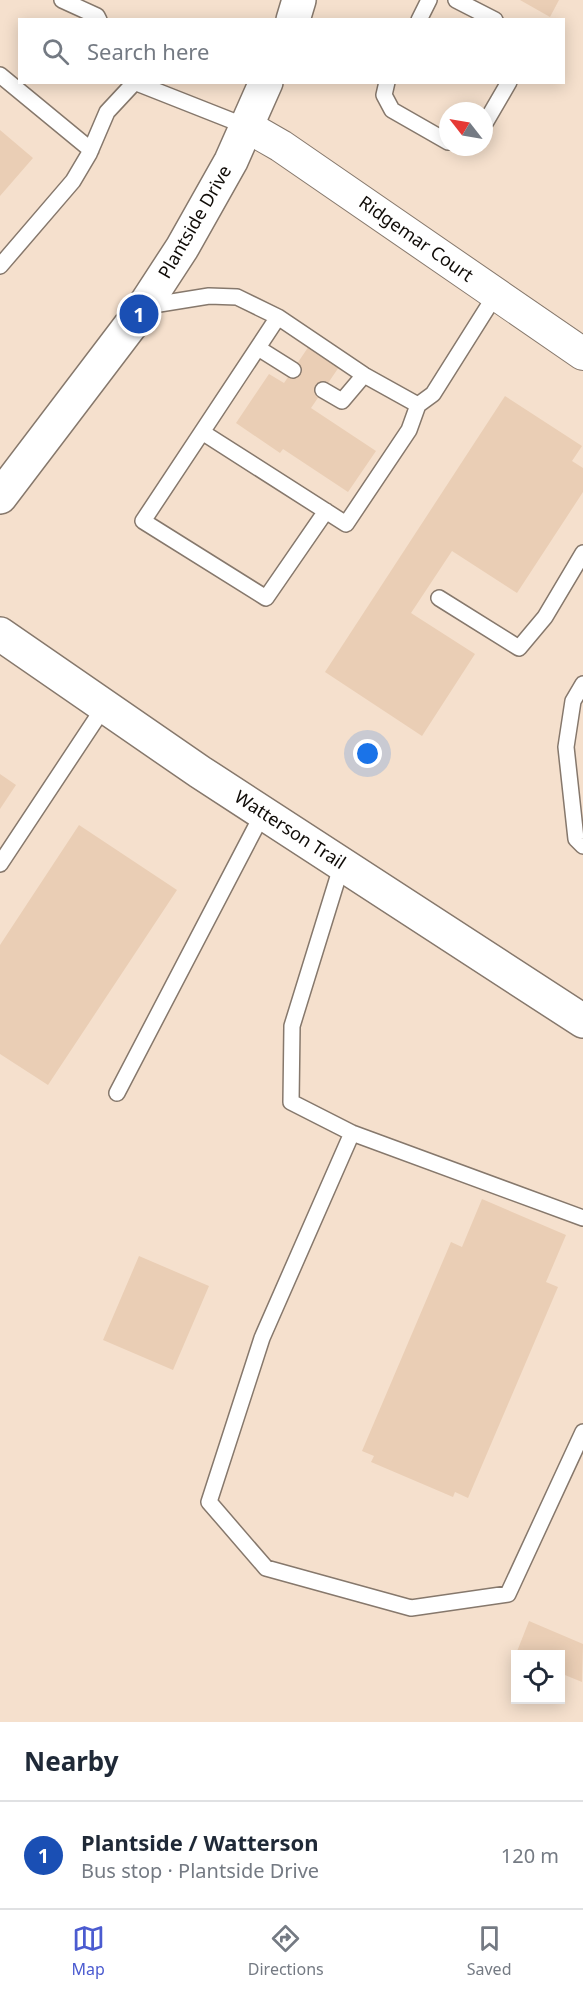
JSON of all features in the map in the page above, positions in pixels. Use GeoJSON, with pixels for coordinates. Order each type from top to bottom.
{"type":"FeatureCollection","features":[{"type":"Feature","properties":{"kind":"main road"},"geometry":{"type":"LineString","coordinates":[[294,18],[299,0]]}},
{"type":"Feature","properties":{"kind":"main road","name":"Plantside Drive"},"geometry":{"type":"LineString","coordinates":[[0,497],[144,307],[182,248],[248,127],[265,84]]}},
{"type":"Feature","properties":{"kind":"main road","name":"Watterson Trail"},"geometry":{"type":"LineString","coordinates":[[0,634],[104,707],[583,1021]]}},
{"type":"Feature","properties":{"kind":"street","name":"Ridgemar Court"},"geometry":{"type":"LineString","coordinates":[[248,127],[281,146],[583,354]]}},
{"type":"Feature","properties":{"kind":"lane"},"geometry":{"type":"LineString","coordinates":[[62,0],[98,18]]}},
{"type":"Feature","properties":{"kind":"lane"},"geometry":{"type":"LineString","coordinates":[[420,18],[429,0]]}},
{"type":"Feature","properties":{"kind":"lane"},"geometry":{"type":"LineString","coordinates":[[456,0],[491,18]]}},
{"type":"Feature","properties":{"kind":"lane"},"geometry":{"type":"LineString","coordinates":[[0,75],[91,150]]}},
{"type":"Feature","properties":{"kind":"lane"},"geometry":{"type":"LineString","coordinates":[[0,266],[73,181],[91,150],[107,112],[133,84]]}},
{"type":"Feature","properties":{"kind":"lane"},"geometry":{"type":"LineString","coordinates":[[137,84],[248,127]]}},
{"type":"Feature","properties":{"kind":"lane"},"geometry":{"type":"LineString","coordinates":[[387,84],[384,95],[392,110],[439,137]]}},
{"type":"Feature","properties":{"kind":"lane"},"geometry":{"type":"LineString","coordinates":[[493,110],[508,84]]}},
{"type":"Feature","properties":{"kind":"lane"},"geometry":{"type":"LineString","coordinates":[[202,432],[346,524],[409,430],[418,405],[433,394],[496,294]]}},
{"type":"Feature","properties":{"kind":"lane"},"geometry":{"type":"LineString","coordinates":[[144,307],[209,296],[237,297],[278,317],[364,375],[418,405]]}},
{"type":"Feature","properties":{"kind":"lane"},"geometry":{"type":"LineString","coordinates":[[278,317],[143,521],[266,598],[326,511]]}},
{"type":"Feature","properties":{"kind":"lane"},"geometry":{"type":"LineString","coordinates":[[258,348],[293,370]]}},
{"type":"Feature","properties":{"kind":"lane"},"geometry":{"type":"LineString","coordinates":[[323,390],[342,402],[364,375]]}},
{"type":"Feature","properties":{"kind":"lane"},"geometry":{"type":"LineString","coordinates":[[439,598],[519,648],[545,617],[583,553]]}},
{"type":"Feature","properties":{"kind":"lane"},"geometry":{"type":"LineString","coordinates":[[583,684],[573,701],[566,747],[576,839],[583,846]]}},
{"type":"Feature","properties":{"kind":"lane"},"geometry":{"type":"LineString","coordinates":[[0,864],[104,707]]}},
{"type":"Feature","properties":{"kind":"lane"},"geometry":{"type":"LineString","coordinates":[[117,1092],[264,813]]}},
{"type":"Feature","properties":{"kind":"lane"},"geometry":{"type":"LineString","coordinates":[[342,864],[292,1026],[291,1102],[352,1133],[583,1218]]}},
{"type":"Feature","properties":{"kind":"lane"},"geometry":{"type":"LineString","coordinates":[[352,1133],[262,1338],[209,1502],[266,1568],[411,1608],[508,1594],[583,1432]]}},
{"type":"Feature","properties":{"kind":"shaded area"},"geometry":{"type":"Polygon","coordinates":[[[0,0],[583,0],[583,1722],[0,1722],[0,0]]]}},
{"type":"Feature","properties":{"kind":"building"},"geometry":{"type":"Polygon","coordinates":[[[520,0],[559,0],[550,17],[520,0]]]}},
{"type":"Feature","properties":{"kind":"building"},"geometry":{"type":"Polygon","coordinates":[[[0,130],[33,158],[0,196],[0,130]]]}},
{"type":"Feature","properties":{"kind":"building"},"geometry":{"type":"Polygon","coordinates":[[[309,346],[339,367],[311,408],[376,451],[348,492],[283,449],[280,453],[236,423],[269,374],[284,383],[309,346]]]}},
{"type":"Feature","properties":{"kind":"building"},"geometry":{"type":"Polygon","coordinates":[[[505,396],[582,446],[572,461],[583,468],[583,492],[517,593],[452,551],[411,613],[475,654],[422,736],[325,672],[505,396]]]}},
{"type":"Feature","properties":{"kind":"building"},"geometry":{"type":"Polygon","coordinates":[[[0,774],[16,785],[0,809],[0,774]]]}},
{"type":"Feature","properties":{"kind":"building"},"geometry":{"type":"Polygon","coordinates":[[[79,825],[177,890],[48,1085],[0,1054],[0,945],[79,825]]]}},
{"type":"Feature","properties":{"kind":"building"},"geometry":{"type":"Polygon","coordinates":[[[482,1199],[566,1235],[546,1282],[558,1287],[468,1498],[455,1492],[453,1497],[371,1462],[374,1456],[362,1451],[451,1242],[462,1247],[482,1199]]]}},
{"type":"Feature","properties":{"kind":"building"},"geometry":{"type":"Polygon","coordinates":[[[139,1256],[209,1286],[173,1370],[103,1340],[139,1256]]]}},
{"type":"Feature","properties":{"kind":"building"},"geometry":{"type":"Polygon","coordinates":[[[529,1621],[583,1644],[582,1682],[565,1675],[565,1650],[518,1650],[529,1621]]]}},
{"type":"Feature","properties":{"kind":"place","name":"Plantside / Watterson"},"geometry":{"type":"Point","coordinates":[139,314]}}]}
